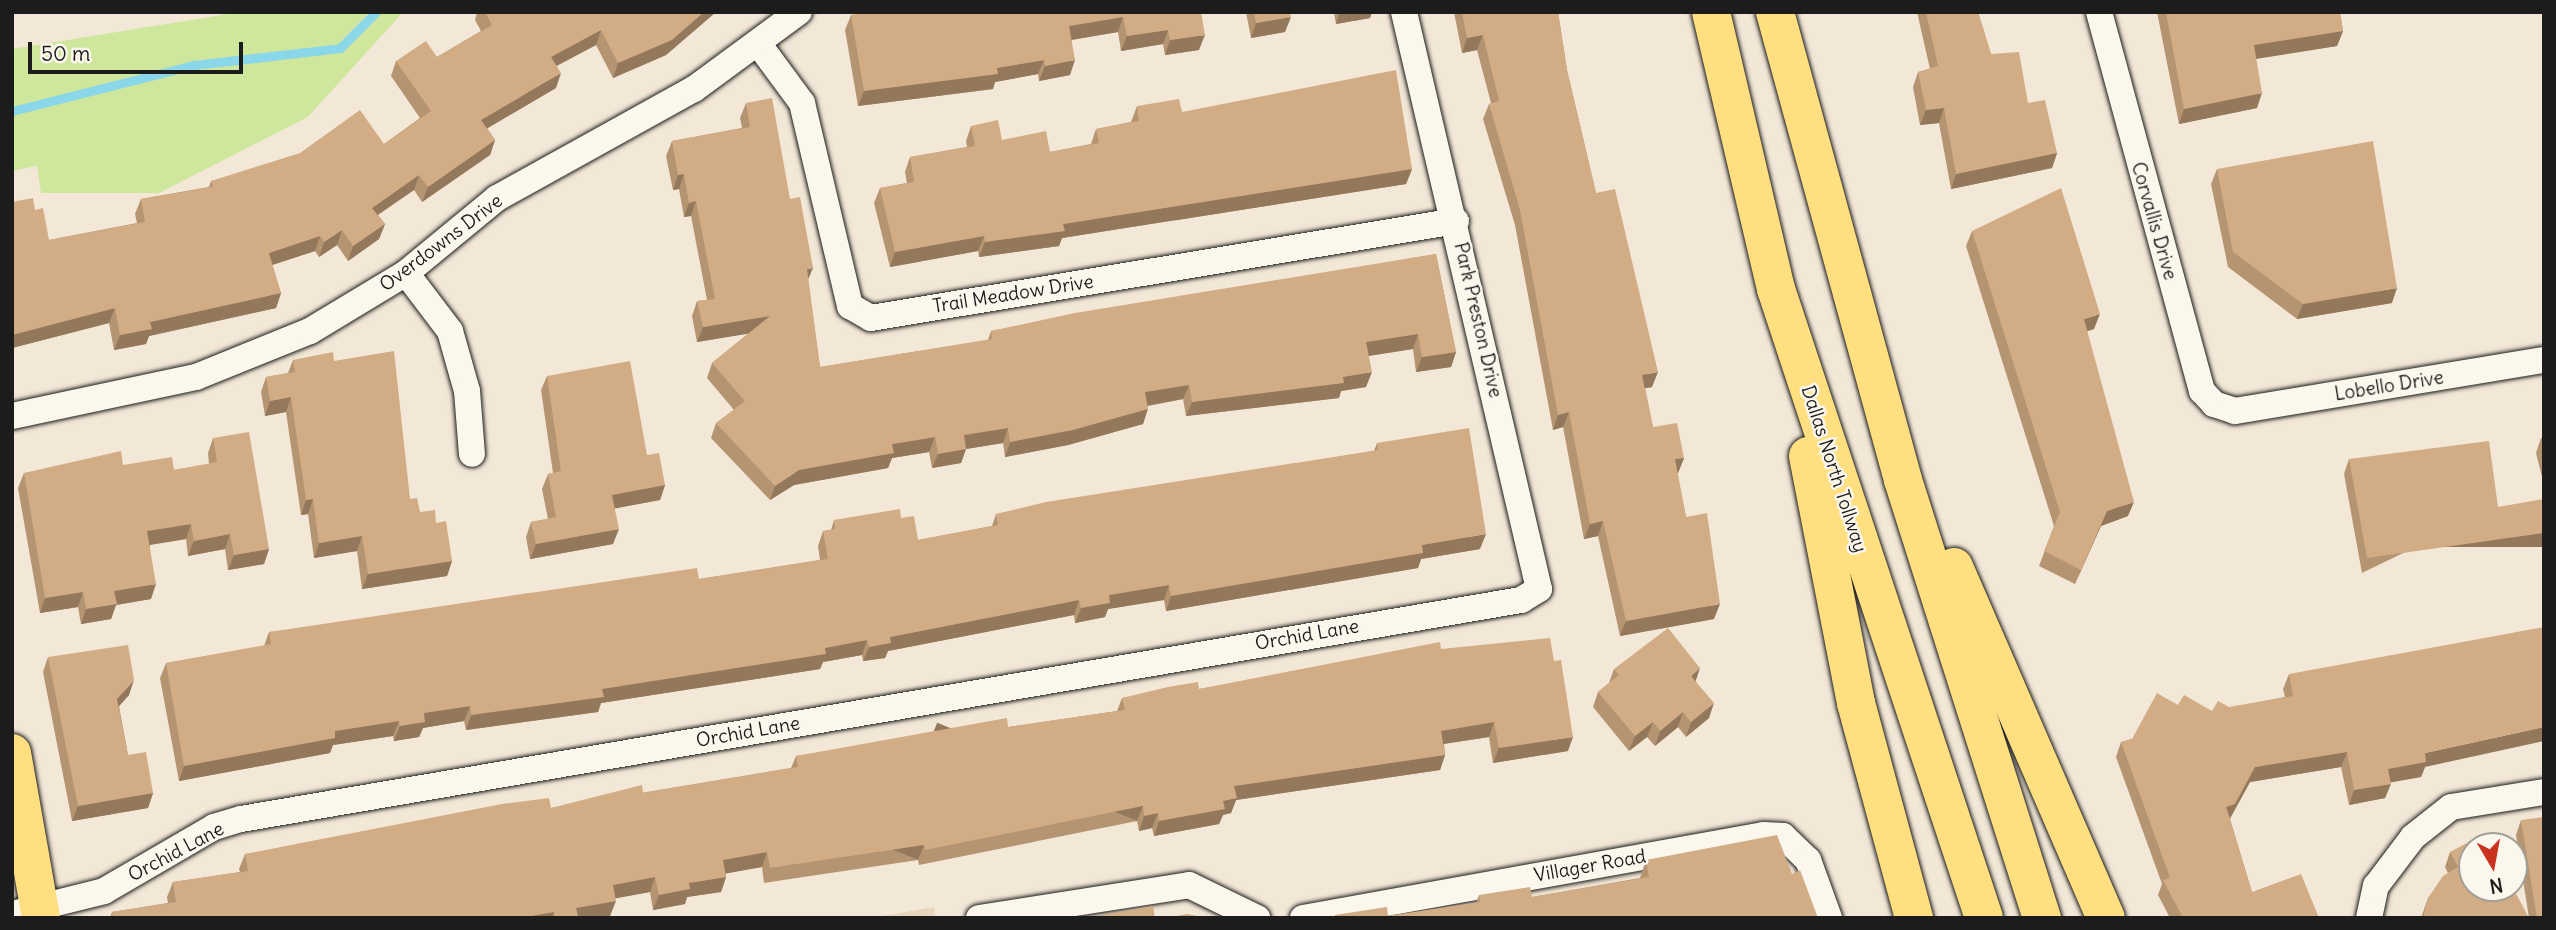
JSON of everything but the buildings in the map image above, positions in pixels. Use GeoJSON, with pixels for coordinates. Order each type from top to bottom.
{"type":"FeatureCollection","features":[{"type":"Feature","properties":{"kind":"main road","name":"Dallas North Tollway"},"geometry":{"type":"LineString","coordinates":[[1711,12],[1776,289],[1984,918]]}},
{"type":"Feature","properties":{"kind":"main road"},"geometry":{"type":"LineString","coordinates":[[1775,12],[1903,480],[2042,918]]}},
{"type":"Feature","properties":{"kind":"main road"},"geometry":{"type":"LineString","coordinates":[[1776,289],[1856,703],[1914,918]]}},
{"type":"Feature","properties":{"kind":"main road"},"geometry":{"type":"LineString","coordinates":[[1903,480],[1945,544],[2106,918]]}},
{"type":"Feature","properties":{"kind":"main road"},"geometry":{"type":"LineString","coordinates":[[12,753],[31,914]]}},
{"type":"Feature","properties":{"kind":"street","name":"Overdowns Drive"},"geometry":{"type":"LineString","coordinates":[[12,416],[196,377],[310,331],[406,273],[553,163],[694,89],[760,46],[799,12]]}},
{"type":"Feature","properties":{"kind":"street","name":"Park Preston Drive"},"geometry":{"type":"LineString","coordinates":[[1404,12],[1456,221],[1539,589],[1521,600],[1501,601]]}},
{"type":"Feature","properties":{"kind":"street","name":"Corvallis Drive"},"geometry":{"type":"LineString","coordinates":[[2099,12],[2202,391],[2214,404],[2235,411]]}},
{"type":"Feature","properties":{"kind":"street","name":"Trail Meadow Drive"},"geometry":{"type":"LineString","coordinates":[[760,46],[802,103],[850,306],[871,318],[1456,221]]}},
{"type":"Feature","properties":{"kind":"street"},"geometry":{"type":"LineString","coordinates":[[406,273],[450,331],[467,391],[472,454]]}},
{"type":"Feature","properties":{"kind":"street","name":"Lobello Drive"},"geometry":{"type":"LineString","coordinates":[[2235,411],[2544,360]]}},
{"type":"Feature","properties":{"kind":"street","name":"Orchid Lane"},"geometry":{"type":"LineString","coordinates":[[31,914],[104,891],[214,827],[241,819],[1501,601]]}},
{"type":"Feature","properties":{"kind":"street"},"geometry":{"type":"LineString","coordinates":[[2369,918],[2376,886],[2413,837],[2451,807],[2544,792]]}},
{"type":"Feature","properties":{"kind":"street","name":"Villager Road"},"geometry":{"type":"LineString","coordinates":[[1303,918],[1764,835],[1783,836],[1808,860],[1829,918]]}},
{"type":"Feature","properties":{"kind":"street"},"geometry":{"type":"LineString","coordinates":[[994,916],[1189,885],[1257,918]]}},
{"type":"Feature","properties":{"kind":"shaded area"},"geometry":{"type":"Polygon","coordinates":[[[934,907],[936,918],[871,918],[934,907]]]}},
{"type":"Feature","properties":{"kind":"green space"},"geometry":{"type":"Polygon","coordinates":[[[240,12],[403,12],[308,117],[159,193],[41,193],[37,166],[12,171],[12,49],[240,12]]]}},
{"type":"Feature","properties":{"kind":"waterway"},"geometry":{"type":"LineString","coordinates":[[12,111],[194,65],[340,48],[376,12]]}}]}
